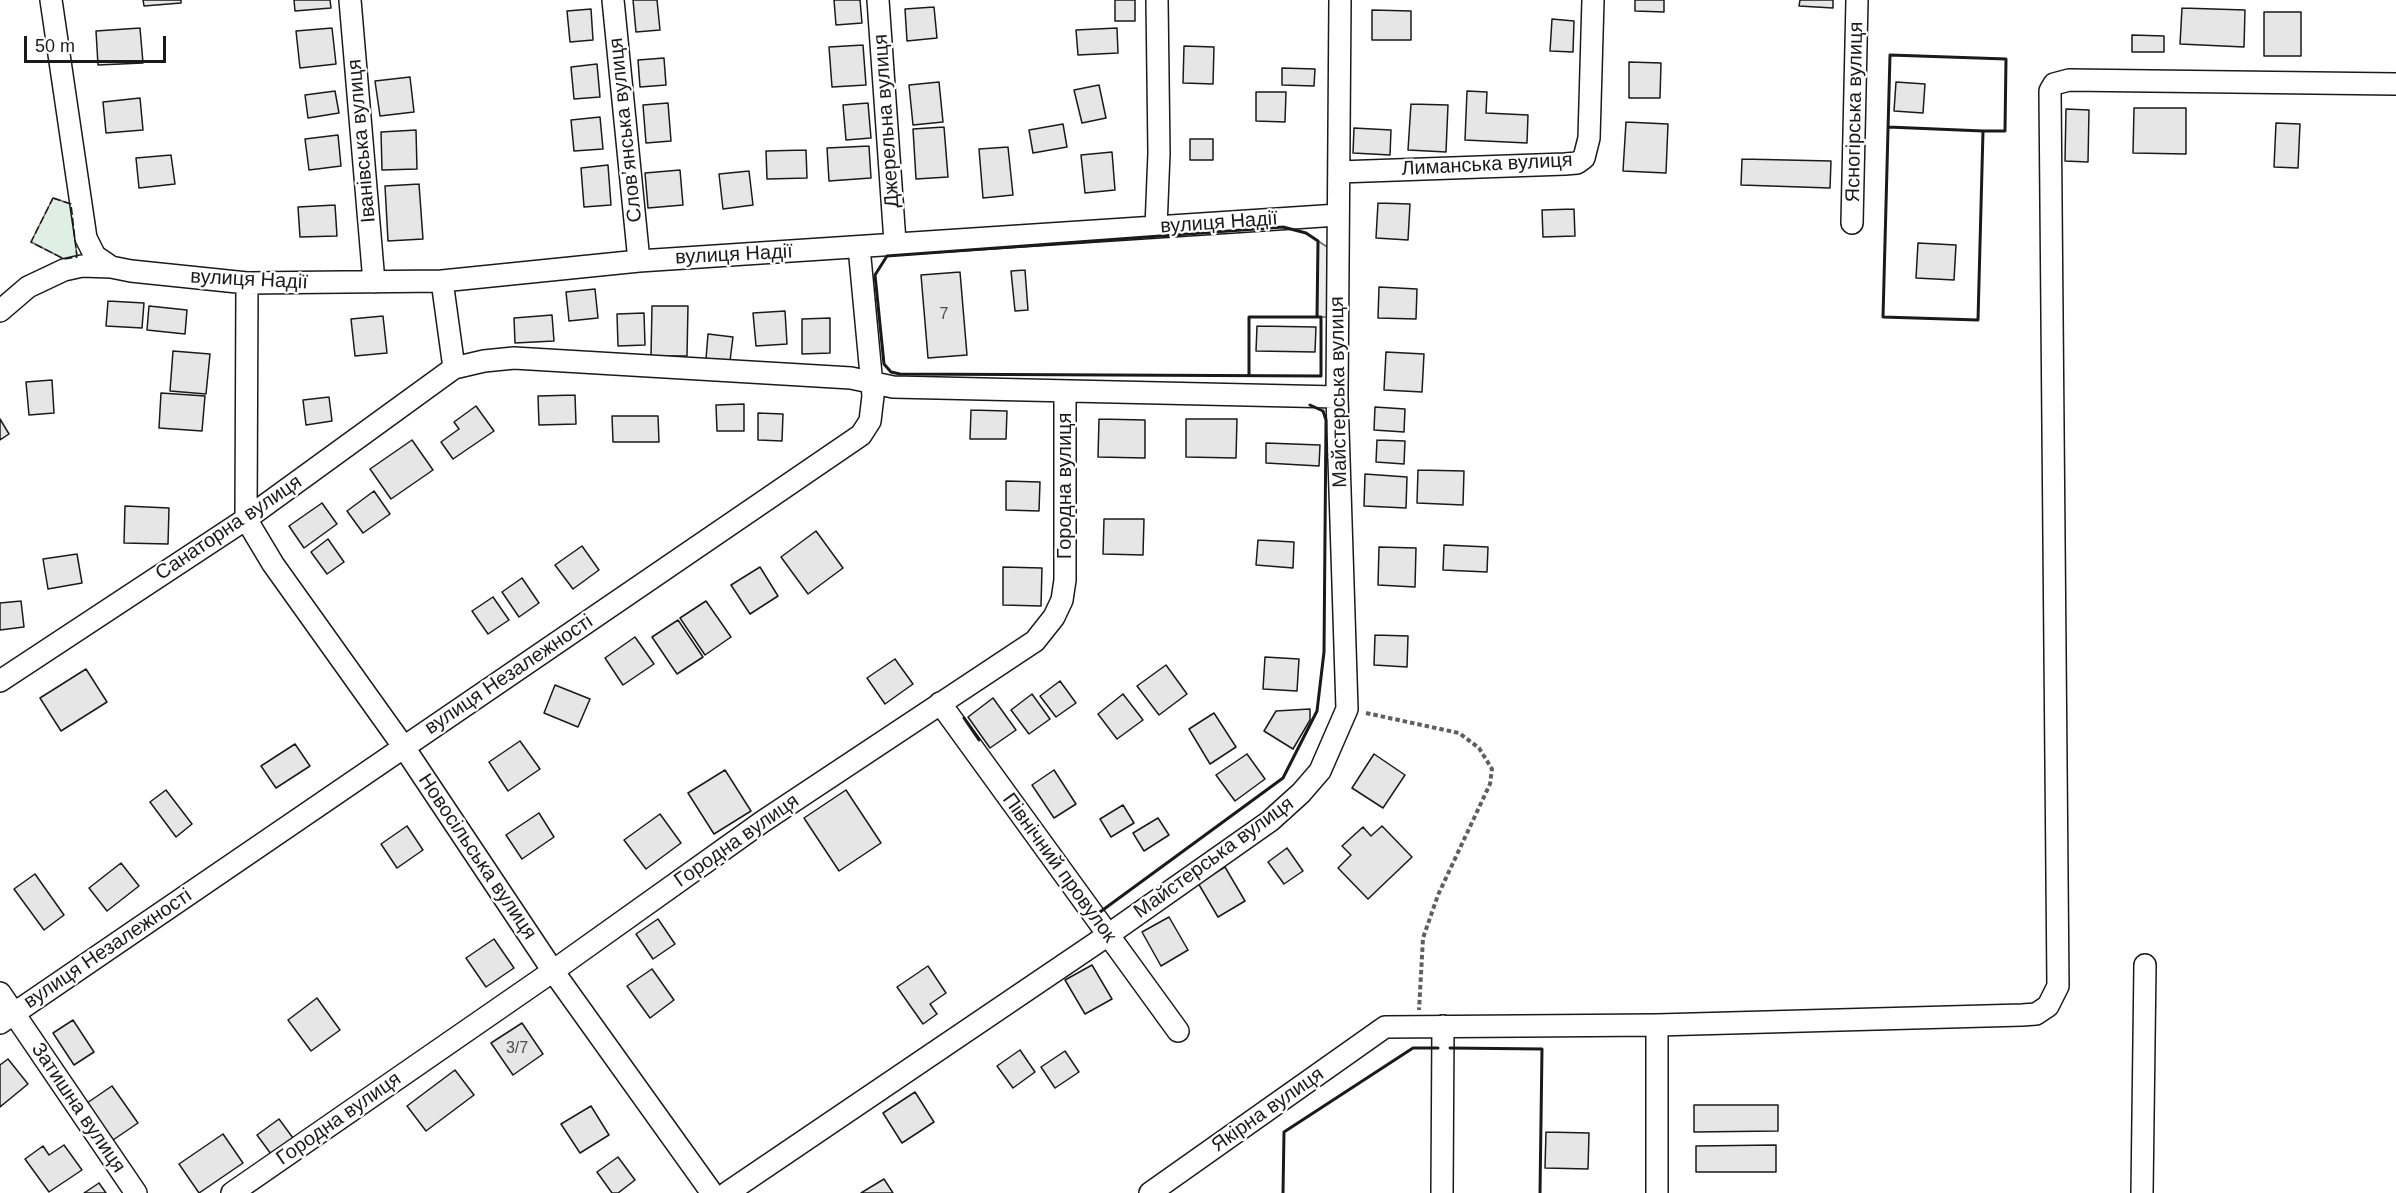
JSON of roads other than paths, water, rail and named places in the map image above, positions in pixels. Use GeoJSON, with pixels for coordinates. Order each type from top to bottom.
{"type":"FeatureCollection","features":[{"type":"Feature","properties":{"kind":"street"},"geometry":{"type":"LineString","coordinates":[[51,0],[86,238],[95,256],[121,269]]}},
{"type":"Feature","properties":{"kind":"street","name":"Іванівська вулиця"},"geometry":{"type":"LineString","coordinates":[[350,0],[374,282]]}},
{"type":"Feature","properties":{"kind":"street","name":"Словʼянська вулиця"},"geometry":{"type":"LineString","coordinates":[[613,0],[639,261]]}},
{"type":"Feature","properties":{"kind":"street","name":"Джерельна вулиця"},"geometry":{"type":"LineString","coordinates":[[878,0],[895,242]]}},
{"type":"Feature","properties":{"kind":"street"},"geometry":{"type":"LineString","coordinates":[[1156,0],[1159,153],[1156,227]]}},
{"type":"Feature","properties":{"kind":"street","name":"Майстерська вулиця"},"geometry":{"type":"LineString","coordinates":[[727,1193],[1108,935],[1270,821],[1301,793],[1320,771],[1347,709],[1337,397],[1340,0]]}},
{"type":"Feature","properties":{"kind":"street","name":"Лиманська вулиця"},"geometry":{"type":"LineString","coordinates":[[1339,172],[1577,163],[1584,158],[1589,138],[1593,0]]}},
{"type":"Feature","properties":{"kind":"street","name":"Ясногірська вулиця"},"geometry":{"type":"LineString","coordinates":[[1852,223],[1857,0]]}},
{"type":"Feature","properties":{"kind":"street"},"geometry":{"type":"LineString","coordinates":[[1442,1193],[1443,1026],[1657,1025],[2022,1015],[2036,1014],[2048,1006],[2058,986],[2050,91],[2054,84],[2069,80],[2396,84]]}},
{"type":"Feature","properties":{"kind":"street","name":"вулиця Надії"},"geometry":{"type":"LineString","coordinates":[[0,311],[28,287],[64,270],[82,266],[248,283],[442,282],[639,261],[859,247],[895,242],[1338,215]]}},
{"type":"Feature","properties":{"kind":"street","name":"вулиця Незалежності"},"geometry":{"type":"LineString","coordinates":[[7,1018],[861,435],[870,421],[872,384],[859,247]]}},
{"type":"Feature","properties":{"kind":"street"},"geometry":{"type":"LineString","coordinates":[[442,282],[454,368],[484,361],[514,358],[851,378],[872,384],[1065,392],[1337,397]]}},
{"type":"Feature","properties":{"kind":"street"},"geometry":{"type":"LineString","coordinates":[[246,519],[248,283]]}},
{"type":"Feature","properties":{"kind":"street","name":"Санаторна вулиця"},"geometry":{"type":"LineString","coordinates":[[0,681],[246,519],[454,368]]}},
{"type":"Feature","properties":{"kind":"street","name":"Городна вулиця"},"geometry":{"type":"LineString","coordinates":[[232,1193],[553,971],[762,822],[1035,641],[1054,617],[1062,600],[1065,580],[1065,392]]}},
{"type":"Feature","properties":{"kind":"street","name":"Новосільська вулиця"},"geometry":{"type":"LineString","coordinates":[[246,519],[273,564],[403,746],[553,971],[712,1193]]}},
{"type":"Feature","properties":{"kind":"street","name":"Північний провулок"},"geometry":{"type":"LineString","coordinates":[[940,704],[1178,1031]]}},
{"type":"Feature","properties":{"kind":"street"},"geometry":{"type":"LineString","coordinates":[[2142,1193],[2145,965]]}},
{"type":"Feature","properties":{"kind":"street","name":"Затишна вулиця"},"geometry":{"type":"LineString","coordinates":[[0,993],[7,1018],[136,1193]]}},
{"type":"Feature","properties":{"kind":"street"},"geometry":{"type":"LineString","coordinates":[[1657,1025],[1657,1193]]}},
{"type":"Feature","properties":{"kind":"street","name":"Якірна вулиця"},"geometry":{"type":"LineString","coordinates":[[1150,1193],[1385,1027],[1443,1026]]}}]}
